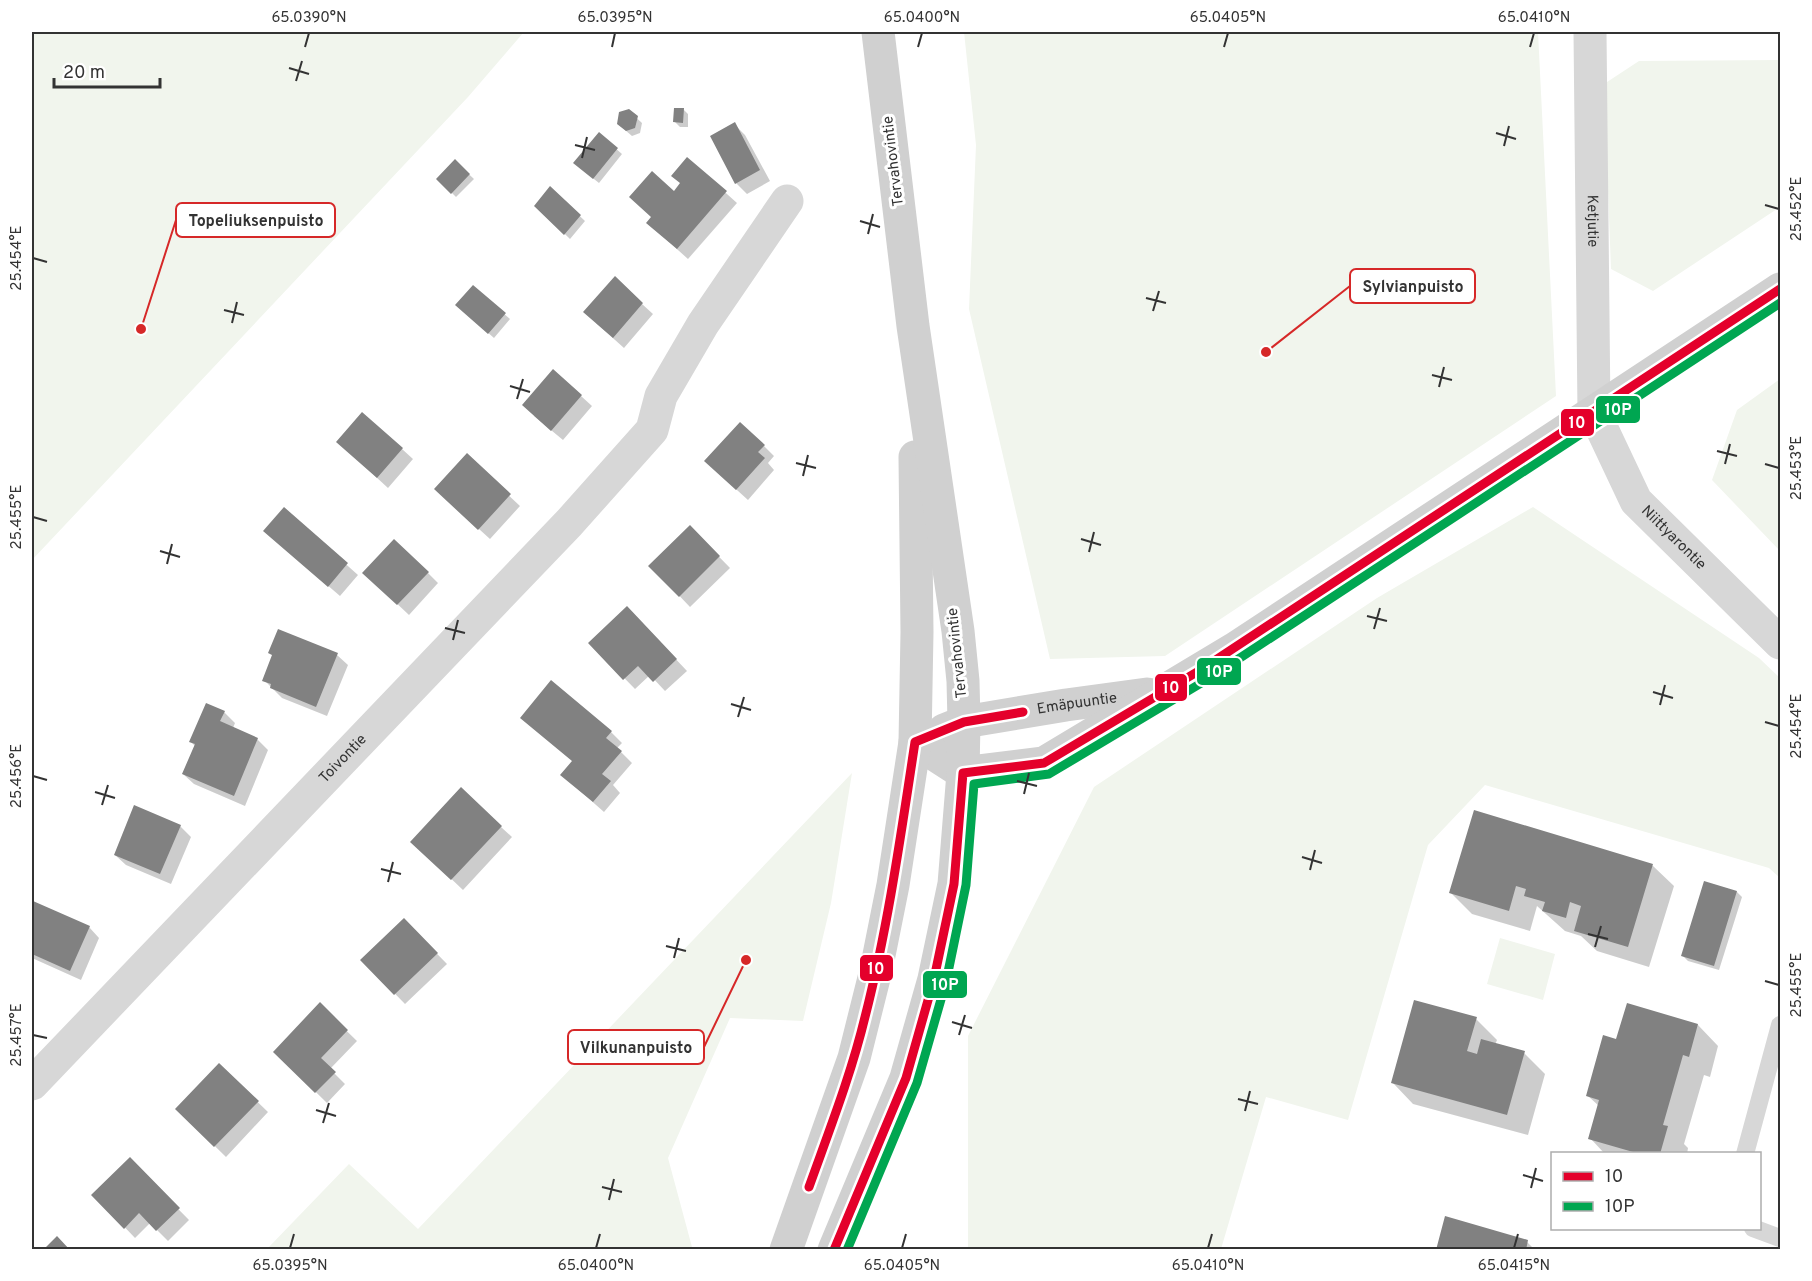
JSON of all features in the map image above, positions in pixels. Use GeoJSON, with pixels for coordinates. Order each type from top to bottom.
{"type":"FeatureCollection","features":[{"type":"Feature","properties":{"kind":"main road","name":"Tervahovintie"},"geometry":{"type":"LineString","coordinates":[[834,1250],[906,1078],[934,979],[954,884],[963,773],[963,681],[958,631],[913,326],[878,32]]}},
{"type":"Feature","properties":{"kind":"main road","name":"Emäpuuntie"},"geometry":{"type":"LineString","coordinates":[[963,773],[1044,763],[1244,643],[1780,289]]}},
{"type":"Feature","properties":{"kind":"main road","name":"Tervahovintie"},"geometry":{"type":"LineString","coordinates":[[786,1250],[854,1058],[893,885],[915,742],[917,632],[913,326]]}},
{"type":"Feature","properties":{"kind":"main road","name":"Emäpuuntie"},"geometry":{"type":"LineString","coordinates":[[915,742],[964,722],[1066,705],[1161,693]]}},
{"type":"Feature","properties":{"kind":"main road"},"geometry":{"type":"LineString","coordinates":[[915,742],[963,773]]}},
{"type":"Feature","properties":{"kind":"street","name":"Ketjutie"},"geometry":{"type":"LineString","coordinates":[[1590,32],[1594,412]]}},
{"type":"Feature","properties":{"kind":"street","name":"Toivontie"},"geometry":{"type":"LineString","coordinates":[[32,1084],[552,540],[652,430],[662,396],[703,324],[787,201]]}},
{"type":"Feature","properties":{"kind":"street","name":"Niittyarontie"},"geometry":{"type":"LineString","coordinates":[[1594,412],[1636,501],[1780,643]]}},
{"type":"Feature","properties":{"kind":"lane"},"geometry":{"type":"LineString","coordinates":[[1746,1152],[1780,1025]]}},
{"type":"Feature","properties":{"kind":"lane"},"geometry":{"type":"LineString","coordinates":[[1758,1230],[1780,1238]]}},
{"type":"Feature","properties":{"kind":"shaded area"},"geometry":{"type":"Polygon","coordinates":[[[32,32],[524,32],[468,97],[32,560],[32,32]]]}},
{"type":"Feature","properties":{"kind":"shaded area"},"geometry":{"type":"Polygon","coordinates":[[[964,32],[1538,32],[1556,396],[1165,656],[1050,659],[969,309],[976,145],[964,32]]]}},
{"type":"Feature","properties":{"kind":"shaded area"},"geometry":{"type":"Polygon","coordinates":[[[1780,60],[1780,207],[1653,291],[1611,269],[1604,84],[1639,61],[1780,60]]]}},
{"type":"Feature","properties":{"kind":"shaded area"},"geometry":{"type":"Polygon","coordinates":[[[1780,379],[1780,551],[1712,480],[1737,410],[1780,379]]]}},
{"type":"Feature","properties":{"kind":"shaded area"},"geometry":{"type":"Polygon","coordinates":[[[1533,507],[1759,658],[1780,678],[1780,878],[1769,868],[1485,785],[1428,845],[1348,1120],[1266,1097],[1221,1249],[968,1249],[968,1036],[1094,787],[1377,598],[1533,507]]]}},
{"type":"Feature","properties":{"kind":"shaded area"},"geometry":{"type":"Polygon","coordinates":[[[852,773],[831,903],[803,1021],[730,1018],[668,1158],[692,1247],[690,1249],[267,1249],[349,1164],[418,1229],[852,773]]]}},
{"type":"Feature","properties":{"kind":"shaded area"},"geometry":{"type":"Polygon","coordinates":[[[1500,938],[1555,954],[1543,1000],[1487,984],[1500,938]]]}},
{"type":"Feature","properties":{"kind":"building"},"geometry":{"type":"Polygon","coordinates":[[[674,108],[684,108],[683,123],[673,122],[674,108]]]}},
{"type":"Feature","properties":{"kind":"building"},"geometry":{"type":"Polygon","coordinates":[[[629,109],[638,116],[635,128],[626,131],[617,124],[619,112],[629,109]]]}},
{"type":"Feature","properties":{"kind":"building"},"geometry":{"type":"Polygon","coordinates":[[[735,122],[760,170],[735,184],[710,136],[735,122]]]}},
{"type":"Feature","properties":{"kind":"building"},"geometry":{"type":"Polygon","coordinates":[[[599,132],[618,148],[593,179],[573,163],[599,132]]]}},
{"type":"Feature","properties":{"kind":"building"},"geometry":{"type":"Polygon","coordinates":[[[687,157],[727,191],[677,249],[646,223],[651,217],[629,197],[652,171],[674,191],[680,183],[671,176],[687,157]]]}},
{"type":"Feature","properties":{"kind":"building"},"geometry":{"type":"Polygon","coordinates":[[[455,159],[470,174],[451,194],[436,179],[455,159]]]}},
{"type":"Feature","properties":{"kind":"building"},"geometry":{"type":"Polygon","coordinates":[[[550,186],[581,215],[564,235],[534,206],[550,186]]]}},
{"type":"Feature","properties":{"kind":"building"},"geometry":{"type":"Polygon","coordinates":[[[615,276],[643,303],[613,338],[583,312],[615,276]]]}},
{"type":"Feature","properties":{"kind":"building"},"geometry":{"type":"Polygon","coordinates":[[[473,285],[506,313],[488,334],[455,305],[473,285]]]}},
{"type":"Feature","properties":{"kind":"building"},"geometry":{"type":"Polygon","coordinates":[[[553,369],[582,395],[551,431],[522,405],[553,369]]]}},
{"type":"Feature","properties":{"kind":"building"},"geometry":{"type":"Polygon","coordinates":[[[362,412],[403,448],[377,478],[336,442],[362,412]]]}},
{"type":"Feature","properties":{"kind":"building"},"geometry":{"type":"Polygon","coordinates":[[[740,422],[765,445],[758,452],[765,458],[736,490],[704,461],[740,422]]]}},
{"type":"Feature","properties":{"kind":"building"},"geometry":{"type":"Polygon","coordinates":[[[467,453],[511,494],[478,530],[434,489],[467,453]]]}},
{"type":"Feature","properties":{"kind":"building"},"geometry":{"type":"Polygon","coordinates":[[[284,507],[348,563],[328,587],[263,531],[284,507]]]}},
{"type":"Feature","properties":{"kind":"building"},"geometry":{"type":"Polygon","coordinates":[[[690,525],[720,556],[679,597],[648,566],[690,525]]]}},
{"type":"Feature","properties":{"kind":"building"},"geometry":{"type":"Polygon","coordinates":[[[394,539],[429,572],[397,605],[362,573],[394,539]]]}},
{"type":"Feature","properties":{"kind":"building"},"geometry":{"type":"Polygon","coordinates":[[[627,606],[677,659],[653,682],[638,666],[623,680],[588,643],[627,606]]]}},
{"type":"Feature","properties":{"kind":"building"},"geometry":{"type":"Polygon","coordinates":[[[278,629],[338,653],[316,707],[270,688],[271,684],[262,681],[272,655],[268,653],[278,629]]]}},
{"type":"Feature","properties":{"kind":"building"},"geometry":{"type":"Polygon","coordinates":[[[551,680],[612,731],[606,738],[622,751],[602,774],[611,781],[593,802],[560,775],[572,761],[520,718],[551,680]]]}},
{"type":"Feature","properties":{"kind":"building"},"geometry":{"type":"Polygon","coordinates":[[[206,703],[225,711],[220,721],[258,738],[234,796],[182,774],[195,744],[189,742],[206,703]]]}},
{"type":"Feature","properties":{"kind":"building"},"geometry":{"type":"Polygon","coordinates":[[[461,787],[502,826],[451,880],[410,842],[461,787]]]}},
{"type":"Feature","properties":{"kind":"building"},"geometry":{"type":"Polygon","coordinates":[[[134,805],[181,825],[160,874],[114,855],[134,805]]]}},
{"type":"Feature","properties":{"kind":"building"},"geometry":{"type":"Polygon","coordinates":[[[1474,810],[1653,864],[1628,947],[1574,931],[1581,906],[1570,902],[1566,918],[1542,911],[1545,902],[1524,896],[1526,889],[1516,886],[1509,911],[1449,893],[1474,810]]]}},
{"type":"Feature","properties":{"kind":"building"},"geometry":{"type":"Polygon","coordinates":[[[1704,881],[1737,891],[1714,966],[1681,956],[1704,881]]]}},
{"type":"Feature","properties":{"kind":"building"},"geometry":{"type":"Polygon","coordinates":[[[33,901],[90,926],[70,971],[32,954],[33,901]]]}},
{"type":"Feature","properties":{"kind":"building"},"geometry":{"type":"Polygon","coordinates":[[[404,918],[438,953],[394,995],[360,960],[404,918]]]}},
{"type":"Feature","properties":{"kind":"building"},"geometry":{"type":"Polygon","coordinates":[[[1414,1000],[1477,1017],[1467,1051],[1477,1054],[1481,1039],[1525,1051],[1507,1115],[1391,1083],[1414,1000]]]}},
{"type":"Feature","properties":{"kind":"building"},"geometry":{"type":"Polygon","coordinates":[[[320,1002],[348,1030],[321,1058],[336,1072],[315,1093],[273,1052],[320,1002]]]}},
{"type":"Feature","properties":{"kind":"building"},"geometry":{"type":"Polygon","coordinates":[[[1627,1003],[1698,1024],[1689,1057],[1683,1055],[1663,1125],[1668,1126],[1661,1152],[1633,1152],[1588,1139],[1599,1100],[1586,1096],[1603,1035],[1616,1039],[1627,1003]]]}},
{"type":"Feature","properties":{"kind":"building"},"geometry":{"type":"Polygon","coordinates":[[[219,1063],[259,1101],[214,1147],[175,1109],[219,1063]]]}},
{"type":"Feature","properties":{"kind":"building"},"geometry":{"type":"Polygon","coordinates":[[[130,1157],[180,1208],[156,1231],[139,1213],[124,1229],[91,1195],[130,1157]]]}},
{"type":"Feature","properties":{"kind":"building"},"geometry":{"type":"Polygon","coordinates":[[[1445,1216],[1528,1240],[1526,1250],[1436,1250],[1445,1216]]]}},
{"type":"Feature","properties":{"kind":"building"},"geometry":{"type":"Polygon","coordinates":[[[57,1236],[70,1250],[43,1250],[57,1236]]]}},
{"type":"Feature","properties":{"kind":"transit line","name":"10"},"geometry":{"type":"LineString","coordinates":[[834,1250],[906,1078],[934,979],[954,884],[963,773],[1044,763],[1202,669],[1780,289]]}},
{"type":"Feature","properties":{"kind":"transit line","name":"10P"},"geometry":{"type":"LineString","coordinates":[[847,1250],[917,1083],[946,982],[966,885],[974,784],[1049,774],[1208,679],[1780,303]]}},
{"type":"Feature","properties":{"kind":"transit line","name":"10"},"geometry":{"type":"LineString","coordinates":[[915,742],[964,722],[1023,712]]}},
{"type":"Feature","properties":{"kind":"transit line","name":"10"},"geometry":{"type":"LineString","coordinates":[[809,1187],[853,1060],[873,983],[881,949],[915,742]]}},
{"type":"Feature","properties":{"kind":"place","name":"Topeliuksenpuisto"},"geometry":{"type":"Point","coordinates":[141,329]}},
{"type":"Feature","properties":{"kind":"place","name":"Sylvianpuisto"},"geometry":{"type":"Point","coordinates":[1266,352]}},
{"type":"Feature","properties":{"kind":"place","name":"Vilkunanpuisto"},"geometry":{"type":"Point","coordinates":[746,960]}}]}
